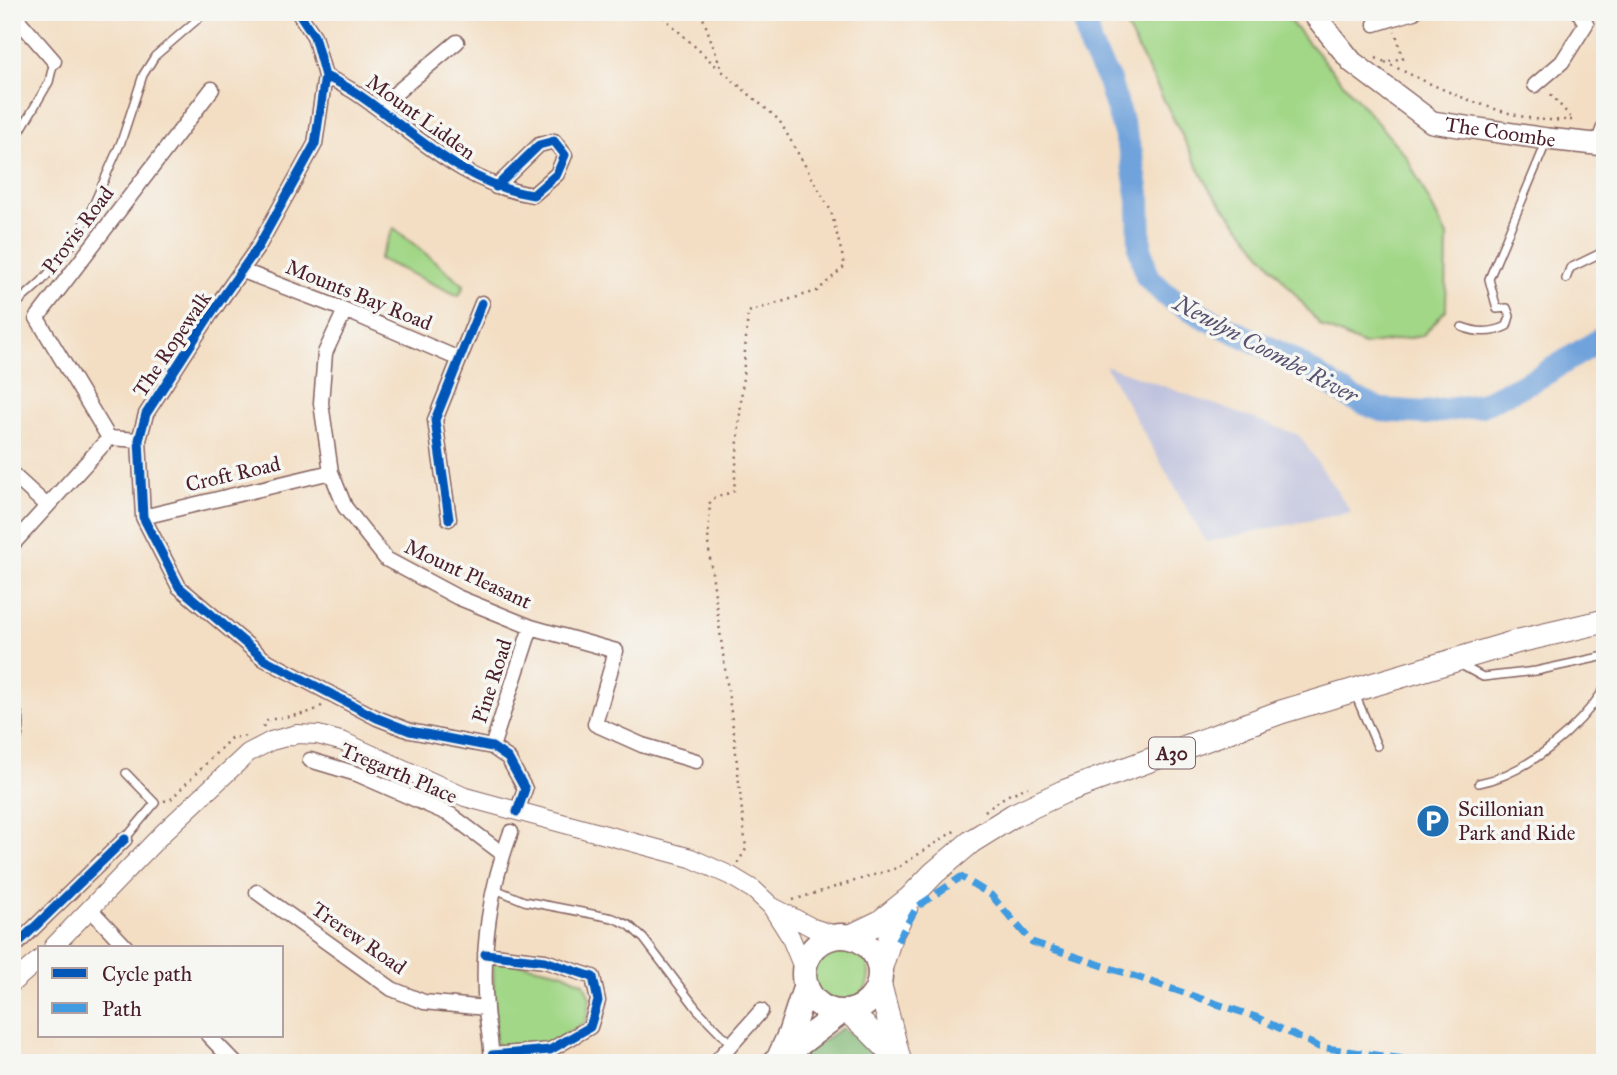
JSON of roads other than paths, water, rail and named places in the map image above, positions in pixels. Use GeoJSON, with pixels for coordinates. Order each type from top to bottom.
{"type":"FeatureCollection","features":[{"type":"Feature","properties":{"kind":"highway"},"geometry":{"type":"LineString","coordinates":[[845,937],[870,949],[877,959],[879,976],[875,993],[868,1002],[844,1012],[777,1060],[790,1034],[808,958],[815,948],[825,940],[845,937]]}},
{"type":"Feature","properties":{"kind":"highway"},"geometry":{"type":"LineString","coordinates":[[805,977],[812,997],[821,1006],[844,1012]]}},
{"type":"Feature","properties":{"kind":"main road","name":"The Coombe"},"geometry":{"type":"LineString","coordinates":[[1312,12],[1352,62],[1433,122],[1601,145]]}},
{"type":"Feature","properties":{"kind":"main road","name":"A30"},"geometry":{"type":"LineString","coordinates":[[845,937],[878,923],[910,898],[972,841],[1014,815],[1063,792],[1281,712],[1519,641],[1605,621]]}},
{"type":"Feature","properties":{"kind":"main road","name":"A30"},"geometry":{"type":"LineString","coordinates":[[879,976],[891,935],[910,898]]}},
{"type":"Feature","properties":{"kind":"main road"},"geometry":{"type":"LineString","coordinates":[[879,976],[900,1063]]}},
{"type":"Feature","properties":{"kind":"main road"},"geometry":{"type":"LineString","coordinates":[[844,1012],[868,1029],[900,1063]]}},
{"type":"Feature","properties":{"kind":"street"},"geometry":{"type":"LineString","coordinates":[[298,12],[314,36],[325,76]]}},
{"type":"Feature","properties":{"kind":"street"},"geometry":{"type":"LineString","coordinates":[[1375,24],[1414,12]]}},
{"type":"Feature","properties":{"kind":"street"},"geometry":{"type":"LineString","coordinates":[[1542,89],[1586,24],[1579,12]]}},
{"type":"Feature","properties":{"kind":"street"},"geometry":{"type":"LineString","coordinates":[[12,20],[21,23],[54,61]]}},
{"type":"Feature","properties":{"kind":"street"},"geometry":{"type":"LineString","coordinates":[[378,108],[457,42]]}},
{"type":"Feature","properties":{"kind":"street","name":"Mount Lidden"},"geometry":{"type":"LineString","coordinates":[[325,76],[347,85],[453,165],[496,187],[533,195],[558,174],[565,155],[554,141],[539,145],[496,187]]}},
{"type":"Feature","properties":{"kind":"street","name":"The Ropewalk"},"geometry":{"type":"LineString","coordinates":[[325,76],[315,144],[293,187],[243,271],[146,414],[139,440],[143,517],[179,587],[264,659],[377,718],[410,731],[492,747]]}},
{"type":"Feature","properties":{"kind":"street","name":"Provis Road"},"geometry":{"type":"LineString","coordinates":[[109,438],[37,318],[212,89]]}},
{"type":"Feature","properties":{"kind":"street"},"geometry":{"type":"LineString","coordinates":[[1601,145],[1605,125]]}},
{"type":"Feature","properties":{"kind":"street","name":"Mounts Bay Road"},"geometry":{"type":"LineString","coordinates":[[243,271],[345,310],[459,359]]}},
{"type":"Feature","properties":{"kind":"street"},"geometry":{"type":"LineString","coordinates":[[449,519],[435,420],[482,303]]}},
{"type":"Feature","properties":{"kind":"street","name":"Mount Pleasant"},"geometry":{"type":"LineString","coordinates":[[345,310],[325,353],[321,403],[331,472],[345,507],[386,559],[457,597],[531,627],[616,652],[595,724],[642,745],[696,761]]}},
{"type":"Feature","properties":{"kind":"street"},"geometry":{"type":"LineString","coordinates":[[12,545],[109,438],[139,440]]}},
{"type":"Feature","properties":{"kind":"street","name":"Croft Road"},"geometry":{"type":"LineString","coordinates":[[143,517],[331,472]]}},
{"type":"Feature","properties":{"kind":"street"},"geometry":{"type":"LineString","coordinates":[[12,474],[47,506]]}},
{"type":"Feature","properties":{"kind":"street","name":"Pine Road"},"geometry":{"type":"LineString","coordinates":[[492,747],[531,627]]}},
{"type":"Feature","properties":{"kind":"street"},"geometry":{"type":"LineString","coordinates":[[12,708],[16,715],[12,745]]}},
{"type":"Feature","properties":{"kind":"street"},"geometry":{"type":"LineString","coordinates":[[54,946],[258,740],[297,734],[318,735],[344,743],[465,797],[649,845],[691,858],[730,876],[754,890],[771,906],[790,936],[805,977]]}},
{"type":"Feature","properties":{"kind":"street"},"geometry":{"type":"LineString","coordinates":[[492,747],[508,758],[525,789],[517,811]]}},
{"type":"Feature","properties":{"kind":"street","name":"Tregarth Place"},"geometry":{"type":"LineString","coordinates":[[310,760],[358,774],[451,815],[503,854]]}},
{"type":"Feature","properties":{"kind":"street"},"geometry":{"type":"LineString","coordinates":[[485,954],[545,961],[593,977],[598,1001],[590,1027],[550,1050],[491,1059],[485,954],[495,889],[511,831]]}},
{"type":"Feature","properties":{"kind":"street"},"geometry":{"type":"LineString","coordinates":[[12,949],[125,839]]}},
{"type":"Feature","properties":{"kind":"street","name":"Trerew Road"},"geometry":{"type":"LineString","coordinates":[[257,892],[391,989],[424,1002],[486,1008]]}},
{"type":"Feature","properties":{"kind":"street"},"geometry":{"type":"LineString","coordinates":[[771,906],[813,928],[845,937]]}},
{"type":"Feature","properties":{"kind":"street"},"geometry":{"type":"LineString","coordinates":[[91,910],[124,946]]}},
{"type":"Feature","properties":{"kind":"street"},"geometry":{"type":"LineString","coordinates":[[12,983],[38,961]]}},
{"type":"Feature","properties":{"kind":"street"},"geometry":{"type":"LineString","coordinates":[[715,1063],[761,1011]]}},
{"type":"Feature","properties":{"kind":"street"},"geometry":{"type":"LineString","coordinates":[[209,1036],[235,1063]]}},
{"type":"Feature","properties":{"kind":"lane"},"geometry":{"type":"LineString","coordinates":[[12,309],[42,281],[71,247],[91,211],[121,142],[143,75],[155,56],[206,12]]}},
{"type":"Feature","properties":{"kind":"lane"},"geometry":{"type":"LineString","coordinates":[[12,145],[49,82],[54,61]]}},
{"type":"Feature","properties":{"kind":"lane"},"geometry":{"type":"LineString","coordinates":[[1462,327],[1474,332],[1485,332],[1507,326],[1509,312],[1507,308],[1497,309],[1489,279],[1547,139]]}},
{"type":"Feature","properties":{"kind":"lane"},"geometry":{"type":"LineString","coordinates":[[1566,279],[1570,268],[1605,251]]}},
{"type":"Feature","properties":{"kind":"lane"},"geometry":{"type":"LineString","coordinates":[[1452,660],[1483,677],[1536,671],[1605,656]]}},
{"type":"Feature","properties":{"kind":"lane"},"geometry":{"type":"LineString","coordinates":[[1479,783],[1502,776],[1532,761],[1591,709],[1605,688]]}},
{"type":"Feature","properties":{"kind":"lane"},"geometry":{"type":"LineString","coordinates":[[1353,690],[1377,746]]}},
{"type":"Feature","properties":{"kind":"lane"},"geometry":{"type":"LineString","coordinates":[[125,839],[155,803],[127,773]]}},
{"type":"Feature","properties":{"kind":"lane"},"geometry":{"type":"LineString","coordinates":[[495,889],[524,901],[613,918],[629,925],[644,939],[696,1009],[731,1044]]}},
{"type":"Feature","properties":{"kind":"waterway","name":"Newlyn Coombe River"},"geometry":{"type":"LineString","coordinates":[[1083,12],[1090,46],[1109,81],[1131,153],[1139,200],[1140,248],[1147,276],[1166,295],[1206,318],[1290,358],[1352,398],[1381,410],[1426,413],[1481,405],[1541,376],[1605,337]]}},
{"type":"Feature","properties":{"kind":"place","name":"Scillonian Park and Ride"},"geometry":{"type":"Point","coordinates":[1433,821]}}]}
